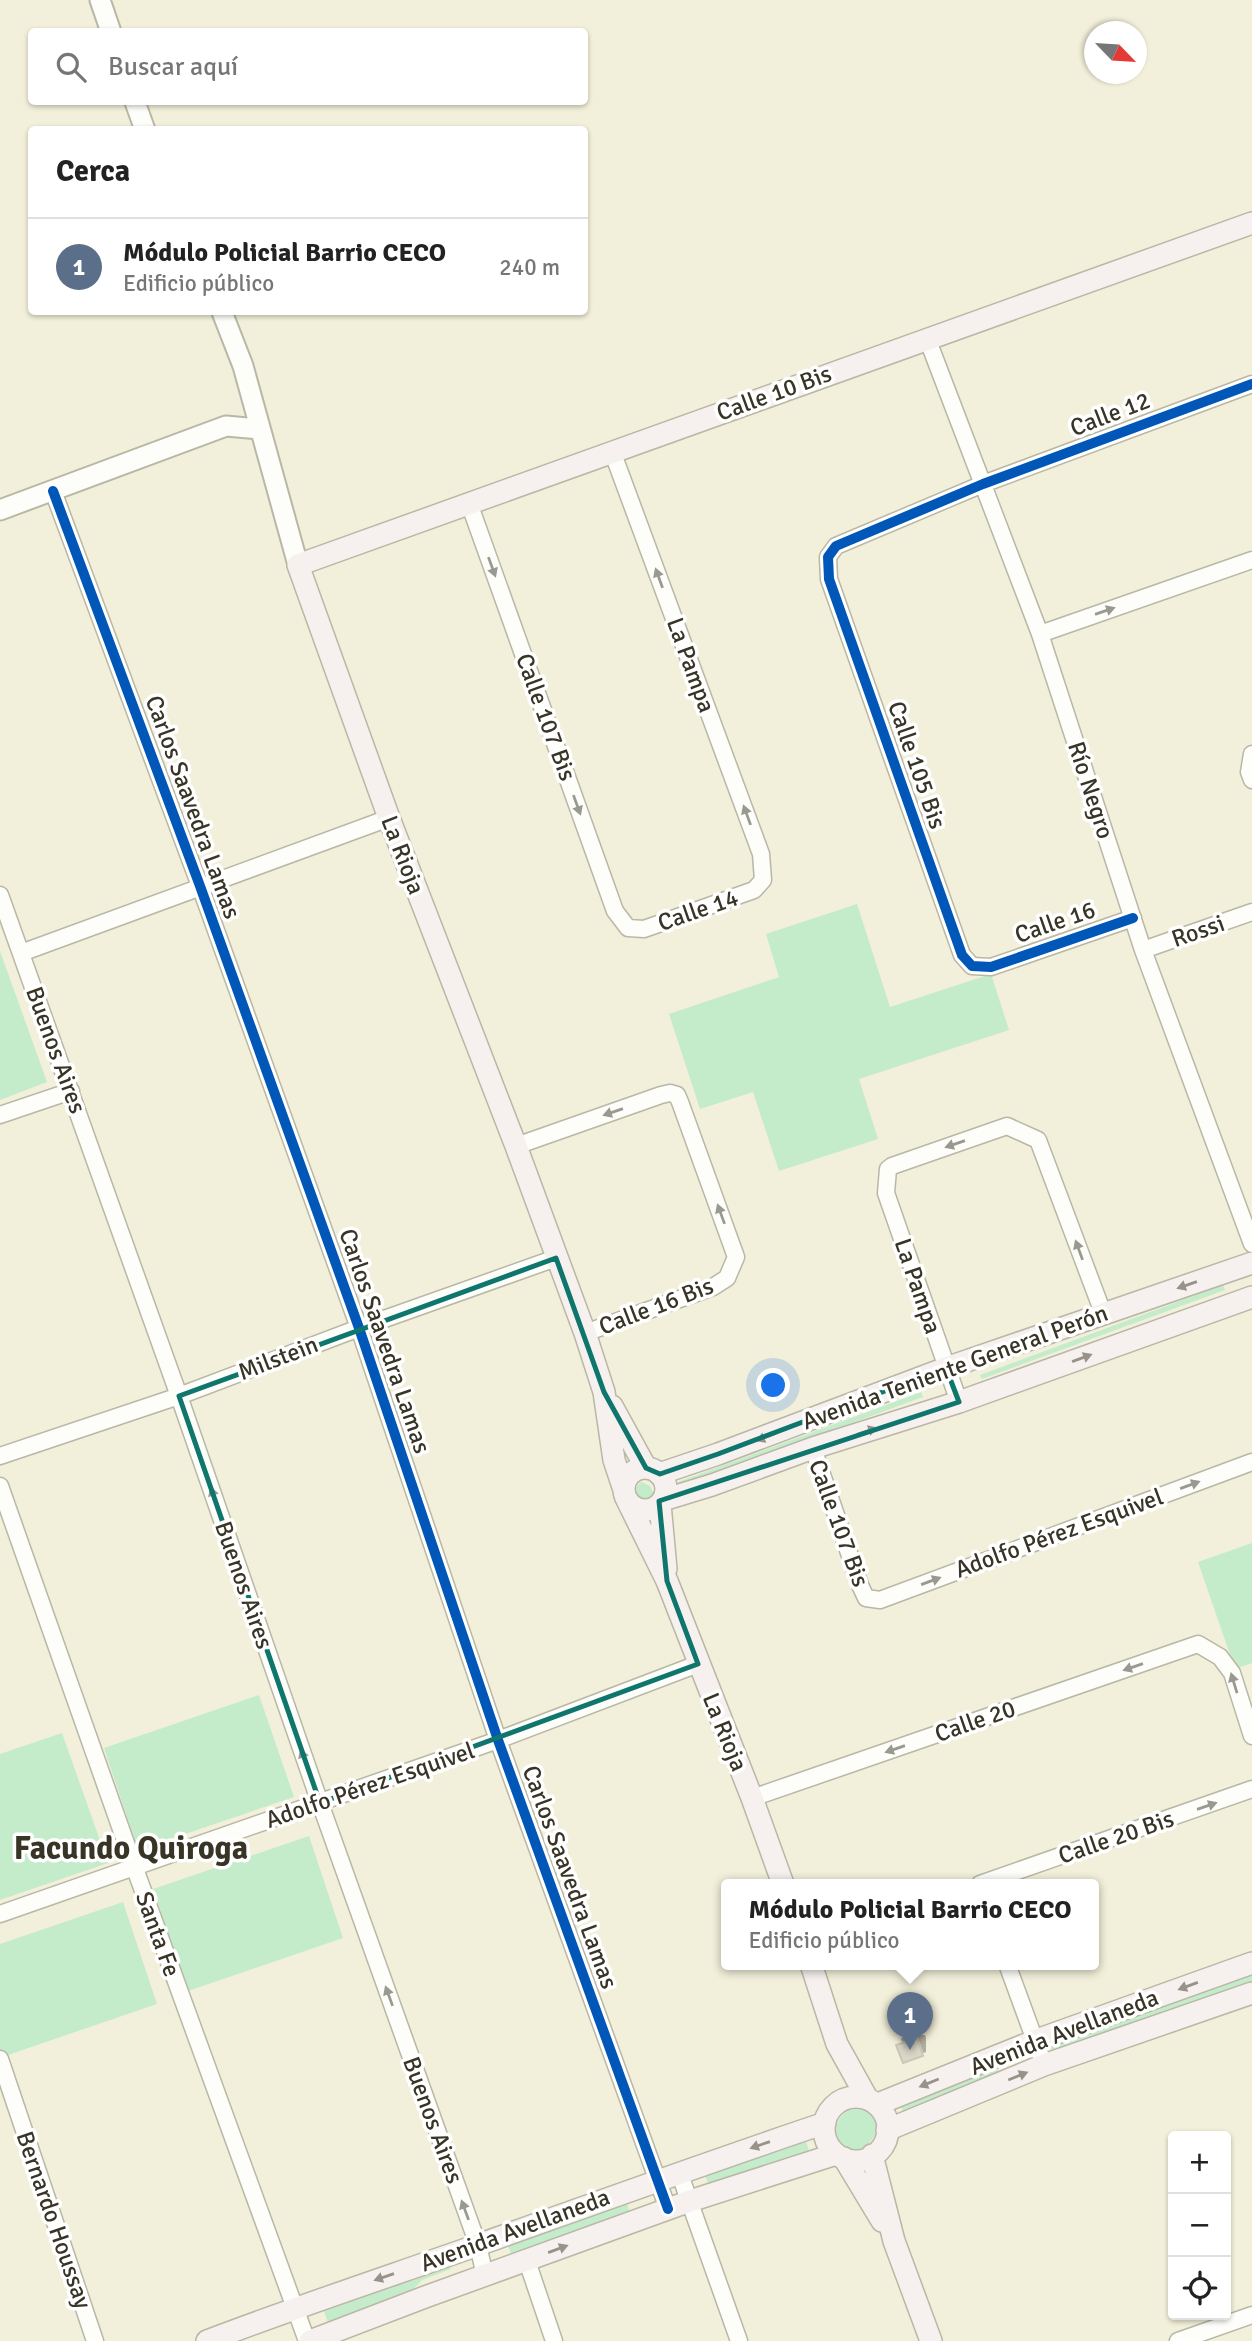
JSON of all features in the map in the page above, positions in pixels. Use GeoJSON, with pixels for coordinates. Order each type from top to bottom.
{"type":"FeatureCollection","features":[{"type":"Feature","properties":{"kind":"main road","name":"Calle 10 Bis"},"geometry":{"type":"LineString","coordinates":[[298,565],[1252,223]]}},
{"type":"Feature","properties":{"kind":"main road","name":"La Rioja"},"geometry":{"type":"LineString","coordinates":[[298,565],[389,818],[585,1333],[604,1392],[614,1460],[625,1495],[667,1581],[781,1879]]}},
{"type":"Feature","properties":{"kind":"main road","name":"Avenida Teniente General Perón"},"geometry":{"type":"LineString","coordinates":[[653,1471],[718,1454],[946,1368],[1252,1263]]}},
{"type":"Feature","properties":{"kind":"main road","name":"Avenida Teniente General Perón"},"geometry":{"type":"LineString","coordinates":[[661,1502],[813,1448],[959,1402],[1252,1297]]}},
{"type":"Feature","properties":{"kind":"main road","name":"La Rioja"},"geometry":{"type":"LineString","coordinates":[[604,1392],[653,1471]]}},
{"type":"Feature","properties":{"kind":"main road"},"geometry":{"type":"LineString","coordinates":[[639,1469],[653,1471],[666,1486],[661,1502],[648,1510],[636,1508],[625,1495],[628,1477],[639,1469]]}},
{"type":"Feature","properties":{"kind":"main road","name":"La Rioja"},"geometry":{"type":"LineString","coordinates":[[661,1502],[667,1581]]}},
{"type":"Feature","properties":{"kind":"main road","name":"Avenida Avellaneda"},"geometry":{"type":"LineString","coordinates":[[872,2101],[1252,1963]]}},
{"type":"Feature","properties":{"kind":"main road"},"geometry":{"type":"LineString","coordinates":[[813,1970],[837,2044],[872,2101],[884,2114],[887,2130],[883,2145],[872,2155],[857,2160],[840,2156]]}},
{"type":"Feature","properties":{"kind":"main road","name":"Avenida Avellaneda"},"geometry":{"type":"LineString","coordinates":[[887,2130],[1044,2065],[1252,1993]]}},
{"type":"Feature","properties":{"kind":"main road"},"geometry":{"type":"LineString","coordinates":[[837,2044],[838,2104]]}},
{"type":"Feature","properties":{"kind":"main road"},"geometry":{"type":"LineString","coordinates":[[872,2101],[853,2097],[842,2100],[828,2114],[825,2123],[826,2139],[840,2156],[894,2241]]}},
{"type":"Feature","properties":{"kind":"main road","name":"Avenida Avellaneda"},"geometry":{"type":"LineString","coordinates":[[207,2341],[295,2307],[825,2123]]}},
{"type":"Feature","properties":{"kind":"main road"},"geometry":{"type":"LineString","coordinates":[[872,2155],[894,2241],[931,2341]]}},
{"type":"Feature","properties":{"kind":"main road","name":"Avenida Avellaneda"},"geometry":{"type":"LineString","coordinates":[[308,2341],[344,2335],[485,2276],[690,2201],[840,2156]]}},
{"type":"Feature","properties":{"kind":"street"},"geometry":{"type":"LineString","coordinates":[[100,0],[110,28]]}},
{"type":"Feature","properties":{"kind":"street"},"geometry":{"type":"LineString","coordinates":[[136,105],[144,126]]}},
{"type":"Feature","properties":{"kind":"street","name":"La Rioja"},"geometry":{"type":"LineString","coordinates":[[223,315],[243,366],[298,565]]}},
{"type":"Feature","properties":{"kind":"street","name":"Río Negro"},"geometry":{"type":"LineString","coordinates":[[928,338],[1040,634],[1143,950],[1252,1244]]}},
{"type":"Feature","properties":{"kind":"street","name":"Calle 12"},"geometry":{"type":"LineString","coordinates":[[828,557],[836,546],[984,484],[1252,384]]}},
{"type":"Feature","properties":{"kind":"street"},"geometry":{"type":"LineString","coordinates":[[0,510],[226,426],[259,429]]}},
{"type":"Feature","properties":{"kind":"street","name":"La Pampa"},"geometry":{"type":"LineString","coordinates":[[612,451],[761,855],[763,880]]}},
{"type":"Feature","properties":{"kind":"street","name":"Carlos Saavedra Lamas"},"geometry":{"type":"LineString","coordinates":[[53,491],[200,886],[359,1328],[498,1740],[668,2209]]}},
{"type":"Feature","properties":{"kind":"street","name":"Calle 107 Bis"},"geometry":{"type":"LineString","coordinates":[[469,503],[615,911],[628,928]]}},
{"type":"Feature","properties":{"kind":"street","name":"Calle 105 Bis"},"geometry":{"type":"LineString","coordinates":[[828,557],[829,579],[962,955],[972,966],[991,967]]}},
{"type":"Feature","properties":{"kind":"street"},"geometry":{"type":"LineString","coordinates":[[1040,634],[1252,560]]}},
{"type":"Feature","properties":{"kind":"street"},"geometry":{"type":"LineString","coordinates":[[1252,754],[1249,772],[1252,780]]}},
{"type":"Feature","properties":{"kind":"street"},"geometry":{"type":"LineString","coordinates":[[21,953],[389,818]]}},
{"type":"Feature","properties":{"kind":"street","name":"Calle 14"},"geometry":{"type":"LineString","coordinates":[[628,928],[644,929],[718,903],[754,890],[763,880]]}},
{"type":"Feature","properties":{"kind":"street","name":"Buenos Aires"},"geometry":{"type":"LineString","coordinates":[[0,895],[478,2245],[485,2276]]}},
{"type":"Feature","properties":{"kind":"street","name":"Rossi"},"geometry":{"type":"LineString","coordinates":[[1143,950],[1252,912]]}},
{"type":"Feature","properties":{"kind":"street","name":"Calle 16"},"geometry":{"type":"LineString","coordinates":[[991,967],[1133,918]]}},
{"type":"Feature","properties":{"kind":"street"},"geometry":{"type":"LineString","coordinates":[[0,1115],[71,1091]]}},
{"type":"Feature","properties":{"kind":"street","name":"Calle 16 Bis"},"geometry":{"type":"LineString","coordinates":[[516,1146],[661,1095],[677,1095],[736,1256],[727,1278],[713,1287],[585,1333]]}},
{"type":"Feature","properties":{"kind":"street","name":"La Pampa"},"geometry":{"type":"LineString","coordinates":[[959,1402],[886,1193],[888,1169],[892,1166],[1007,1126],[1038,1140],[1103,1313]]}},
{"type":"Feature","properties":{"kind":"street","name":"Milstein"},"geometry":{"type":"LineString","coordinates":[[0,1456],[179,1396],[556,1258]]}},
{"type":"Feature","properties":{"kind":"street","name":"Calle 107 Bis"},"geometry":{"type":"LineString","coordinates":[[813,1448],[866,1598]]}},
{"type":"Feature","properties":{"kind":"street","name":"Adolfo Pérez Esquivel"},"geometry":{"type":"LineString","coordinates":[[866,1598],[880,1600],[1252,1462]]}},
{"type":"Feature","properties":{"kind":"street","name":"Santa Fe"},"geometry":{"type":"LineString","coordinates":[[0,1486],[134,1866],[308,2341]]}},
{"type":"Feature","properties":{"kind":"street","name":"Calle 20"},"geometry":{"type":"LineString","coordinates":[[752,1798],[1198,1644],[1220,1657],[1232,1673],[1252,1736]]}},
{"type":"Feature","properties":{"kind":"street","name":"Adolfo Pérez Esquivel"},"geometry":{"type":"LineString","coordinates":[[0,1914],[498,1740],[698,1664]]}},
{"type":"Feature","properties":{"kind":"street","name":"Calle 20 Bis"},"geometry":{"type":"LineString","coordinates":[[994,1879],[1252,1789]]}},
{"type":"Feature","properties":{"kind":"street"},"geometry":{"type":"LineString","coordinates":[[1009,1970],[1044,2065]]}},
{"type":"Feature","properties":{"kind":"street","name":"Bernardo Houssay"},"geometry":{"type":"LineString","coordinates":[[0,2059],[95,2341]]}},
{"type":"Feature","properties":{"kind":"street"},"geometry":{"type":"LineString","coordinates":[[679,2172],[739,2341]]}},
{"type":"Feature","properties":{"kind":"street"},"geometry":{"type":"LineString","coordinates":[[527,2261],[554,2341]]}},
{"type":"Feature","properties":{"kind":"street"},"geometry":{"type":"LineString","coordinates":[[1178,2341],[1252,2315]]}},
{"type":"Feature","properties":{"kind":"highlighted area"},"geometry":{"type":"Polygon","coordinates":[[[556,1258],[604,1392],[646,1468],[660,1474],[946,1368],[959,1402],[659,1501],[667,1581],[698,1664],[320,1803],[179,1396],[556,1258]]]}},
{"type":"Feature","properties":{"kind":"green space"},"geometry":{"type":"Polygon","coordinates":[[[857,904],[890,1007],[991,974],[1009,1030],[859,1079],[878,1139],[779,1171],[753,1092],[700,1109],[669,1014],[779,977],[766,934],[857,904]]]}},
{"type":"Feature","properties":{"kind":"green space"},"geometry":{"type":"Polygon","coordinates":[[[0,951],[47,1082],[0,1100],[0,951]]]}},
{"type":"Feature","properties":{"kind":"green space"},"geometry":{"type":"Polygon","coordinates":[[[1223,1285],[1225,1290],[982,1379],[980,1375],[1223,1285]]]}},
{"type":"Feature","properties":{"kind":"green space"},"geometry":{"type":"Polygon","coordinates":[[[921,1392],[923,1397],[680,1486],[678,1482],[921,1392]]]}},
{"type":"Feature","properties":{"kind":"green space"},"geometry":{"type":"Polygon","coordinates":[[[642,1482],[650,1486],[654,1494],[651,1501],[643,1505],[638,1503],[635,1494],[637,1486],[642,1482]]]}},
{"type":"Feature","properties":{"kind":"green space"},"geometry":{"type":"Polygon","coordinates":[[[1252,1543],[1252,1663],[1235,1669],[1198,1562],[1252,1543]]]}},
{"type":"Feature","properties":{"kind":"green space"},"geometry":{"type":"Polygon","coordinates":[[[259,1695],[294,1797],[138,1850],[104,1748],[259,1695]]]}},
{"type":"Feature","properties":{"kind":"green space"},"geometry":{"type":"Polygon","coordinates":[[[62,1733],[108,1863],[0,1900],[0,1754],[62,1733]]]}},
{"type":"Feature","properties":{"kind":"green space"},"geometry":{"type":"Polygon","coordinates":[[[309,1836],[343,1938],[188,1991],[153,1889],[309,1836]]]}},
{"type":"Feature","properties":{"kind":"green space"},"geometry":{"type":"Polygon","coordinates":[[[123,1902],[157,2004],[2,2057],[0,1944],[123,1902]]]}},
{"type":"Feature","properties":{"kind":"green space"},"geometry":{"type":"Polygon","coordinates":[[[1252,1970],[1252,1984],[1043,2058],[1039,2046],[1252,1970]]]}},
{"type":"Feature","properties":{"kind":"green space"},"geometry":{"type":"Polygon","coordinates":[[[996,2065],[1000,2078],[904,2115],[900,2102],[996,2065]]]}},
{"type":"Feature","properties":{"kind":"green space"},"geometry":{"type":"Polygon","coordinates":[[[856,2105],[873,2109],[881,2123],[871,2141],[860,2151],[849,2152],[840,2148],[835,2139],[835,2128],[842,2116],[856,2105]]]}},
{"type":"Feature","properties":{"kind":"green space"},"geometry":{"type":"Polygon","coordinates":[[[805,2138],[809,2151],[710,2188],[705,2176],[805,2138]]]}},
{"type":"Feature","properties":{"kind":"green space"},"geometry":{"type":"Polygon","coordinates":[[[627,2203],[631,2216],[512,2258],[508,2245],[627,2203]]]}},
{"type":"Feature","properties":{"kind":"green space"},"geometry":{"type":"Polygon","coordinates":[[[450,2267],[451,2269],[422,2280],[408,2295],[328,2323],[324,2311],[450,2267]]]}},
{"type":"Feature","properties":{"kind":"building"},"geometry":{"type":"Polygon","coordinates":[[[917,2038],[923,2056],[903,2063],[896,2045],[917,2038]]]}},
{"type":"Feature","properties":{"kind":"cycle path"},"geometry":{"type":"LineString","coordinates":[[1133,918],[991,967],[972,966],[962,955],[829,579],[828,557],[836,546],[983,484],[1252,384]]}},
{"type":"Feature","properties":{"kind":"cycle path"},"geometry":{"type":"LineString","coordinates":[[53,491],[200,886],[359,1328],[498,1740],[668,2209]]}},
{"type":"Feature","properties":{"kind":"place","name":"Módulo Policial Barrio CECO"},"geometry":{"type":"Point","coordinates":[910,2050]}},
{"type":"Feature","properties":{"kind":"district","name":"Facundo Quiroga"},"geometry":{"type":"Point","coordinates":[131,1848]}}]}
